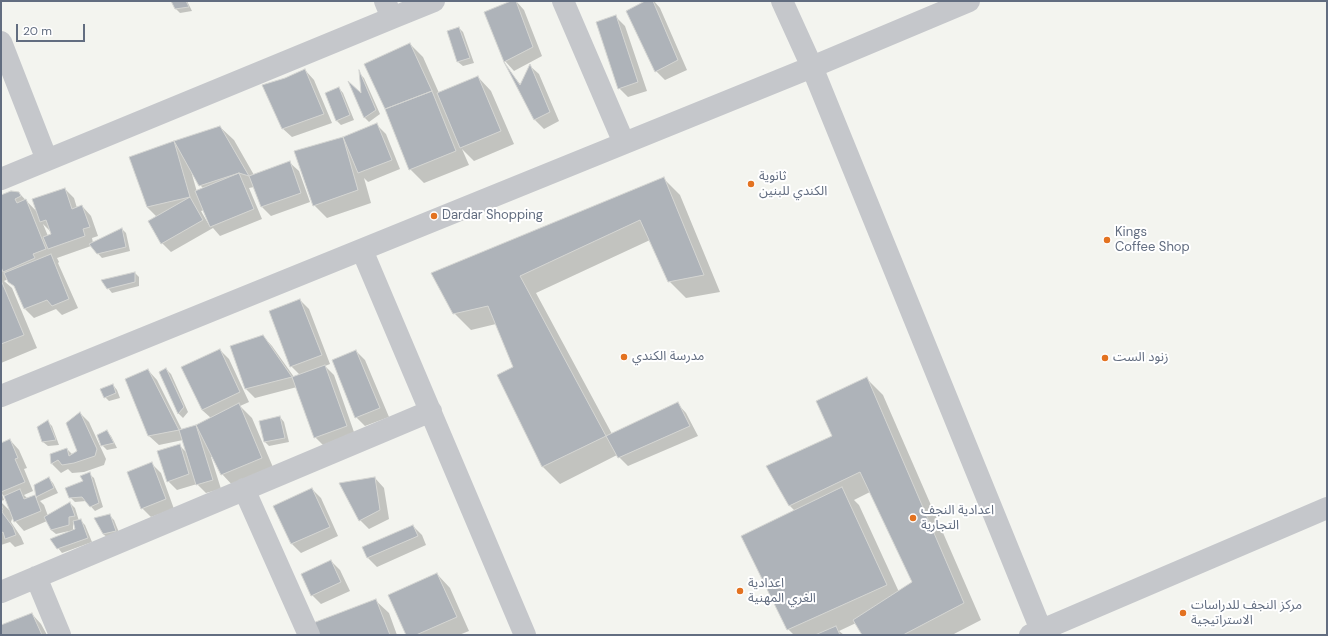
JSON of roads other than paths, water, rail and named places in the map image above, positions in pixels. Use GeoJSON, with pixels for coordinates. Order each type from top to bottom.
{"type":"FeatureCollection","features":[{"type":"Feature","properties":{"kind":"street"},"geometry":{"type":"LineString","coordinates":[[1,179],[389,9],[434,1]]}},
{"type":"Feature","properties":{"kind":"street"},"geometry":{"type":"LineString","coordinates":[[563,1],[624,143]]}},
{"type":"Feature","properties":{"kind":"street"},"geometry":{"type":"LineString","coordinates":[[782,1],[812,67],[1035,633],[1327,508]]}},
{"type":"Feature","properties":{"kind":"street"},"geometry":{"type":"LineString","coordinates":[[1,396],[812,67],[969,1]]}},
{"type":"Feature","properties":{"kind":"street"},"geometry":{"type":"LineString","coordinates":[[1,42],[47,160]]}},
{"type":"Feature","properties":{"kind":"street"},"geometry":{"type":"LineString","coordinates":[[362,250],[525,635]]}},
{"type":"Feature","properties":{"kind":"street"},"geometry":{"type":"LineString","coordinates":[[1,592],[431,411]]}},
{"type":"Feature","properties":{"kind":"street"},"geometry":{"type":"LineString","coordinates":[[244,489],[309,635]]}},
{"type":"Feature","properties":{"kind":"street"},"geometry":{"type":"LineString","coordinates":[[36,577],[60,635]]}},
{"type":"Feature","properties":{"kind":"place","name":"ثانوية الكندي للبنين"},"geometry":{"type":"Point","coordinates":[751,184]}},
{"type":"Feature","properties":{"kind":"place","name":"Dardar Shopping"},"geometry":{"type":"Point","coordinates":[434,216]}},
{"type":"Feature","properties":{"kind":"place","name":"Kings Coffee Shop"},"geometry":{"type":"Point","coordinates":[1107,240]}},
{"type":"Feature","properties":{"kind":"place","name":"مدرسة الكندي"},"geometry":{"type":"Point","coordinates":[624,357]}},
{"type":"Feature","properties":{"kind":"place","name":"زنود الست"},"geometry":{"type":"Point","coordinates":[1105,358]}},
{"type":"Feature","properties":{"kind":"place","name":"اعدادية النجف التجارية"},"geometry":{"type":"Point","coordinates":[913,518]}},
{"type":"Feature","properties":{"kind":"place","name":"اعدادية الغري المهنية"},"geometry":{"type":"Point","coordinates":[740,591]}},
{"type":"Feature","properties":{"kind":"place","name":"مركز النجف للدراسات الاستراتيجية"},"geometry":{"type":"Point","coordinates":[1183,613]}}]}
